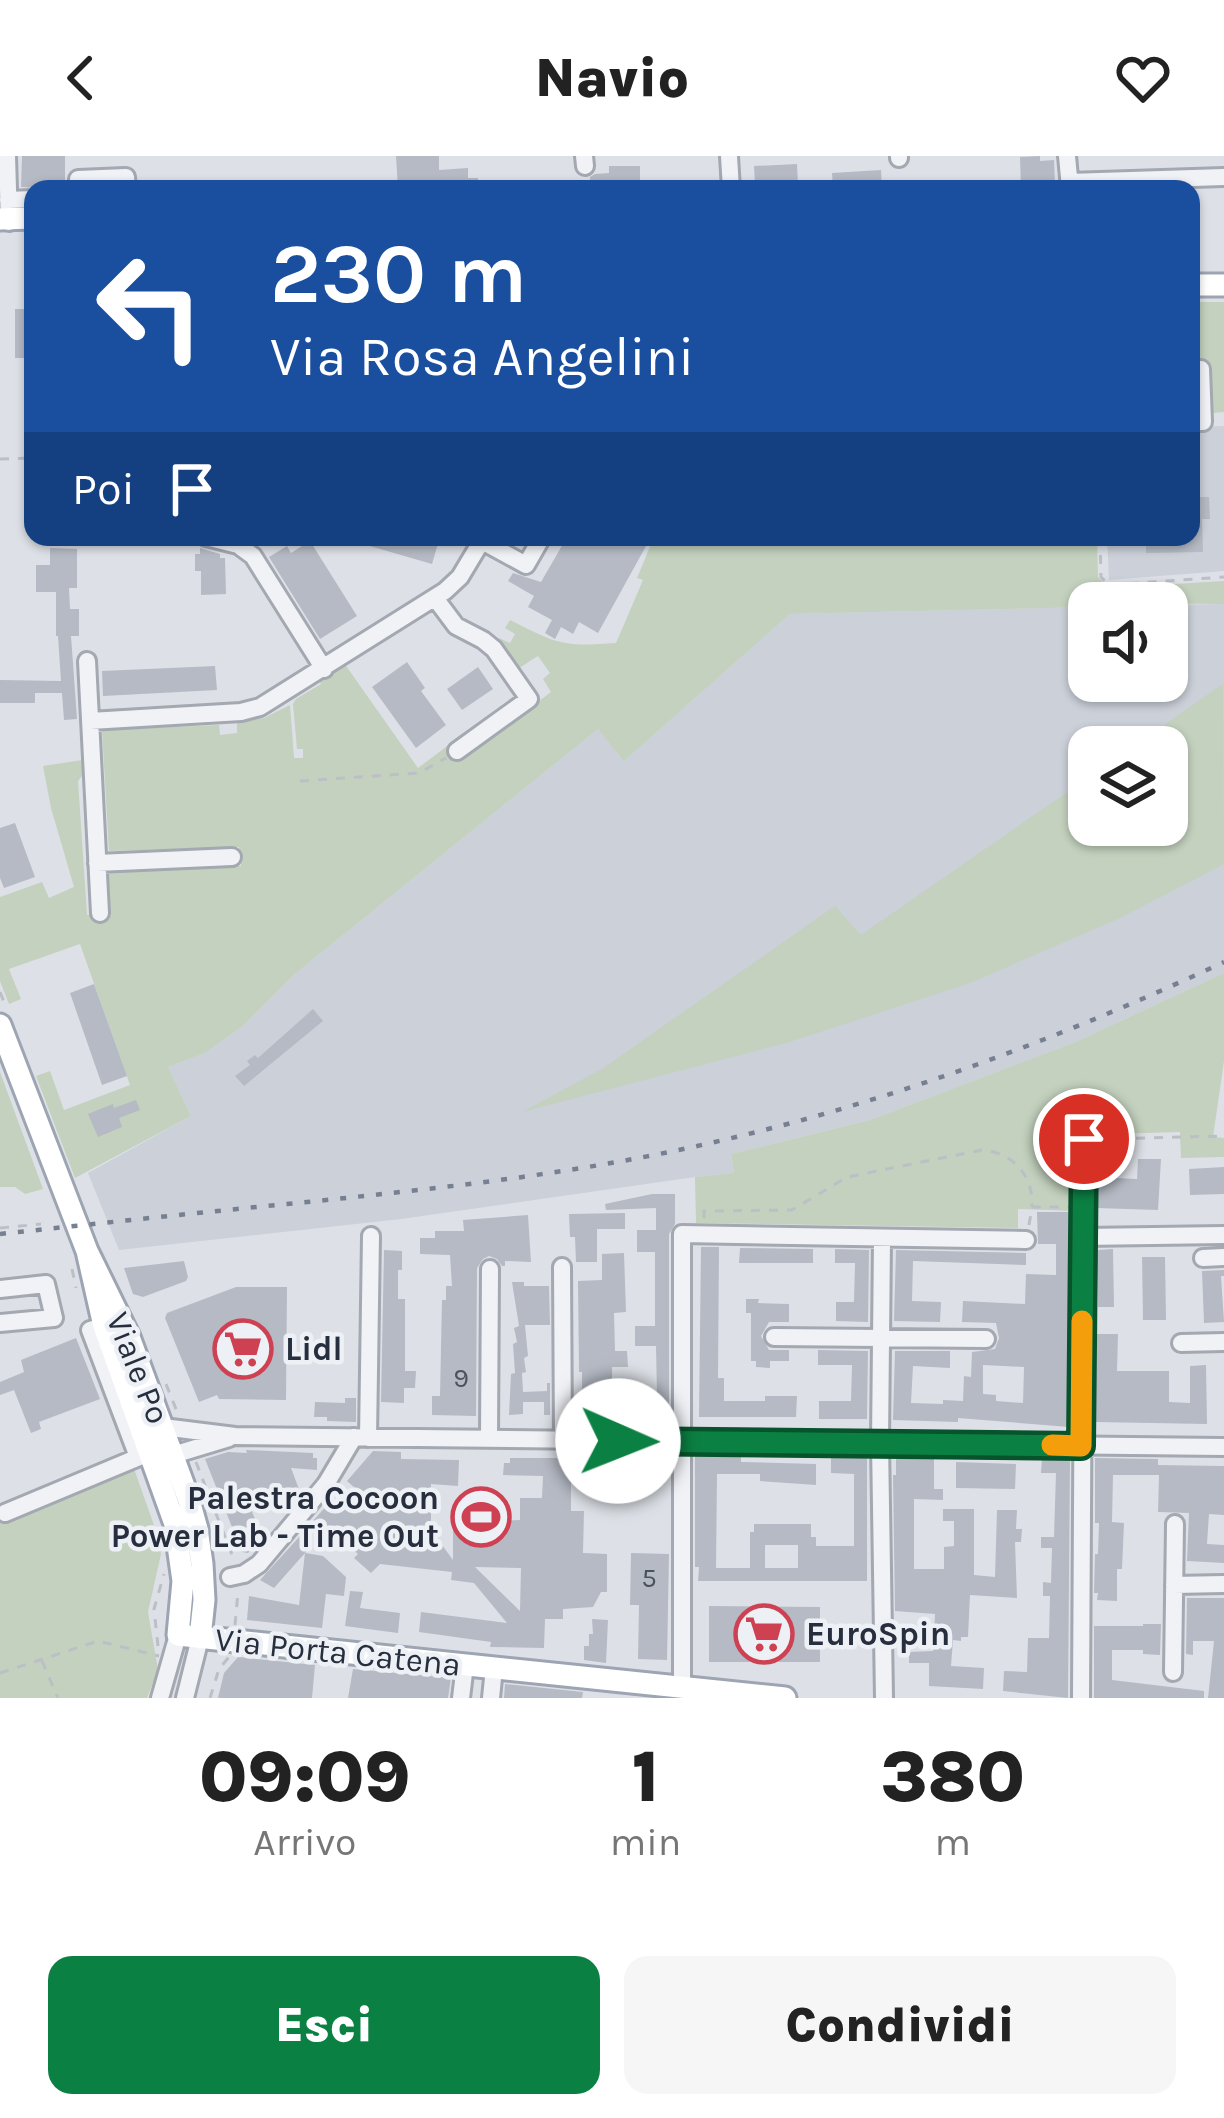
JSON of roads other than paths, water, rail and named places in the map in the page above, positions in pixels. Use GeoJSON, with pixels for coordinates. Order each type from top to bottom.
{"type":"FeatureCollection","features":[{"type":"Feature","properties":{"kind":"main road","name":"Viale Po"},"geometry":{"type":"LineString","coordinates":[[0,1025],[87,1251],[129,1337],[163,1427],[154,1456]]}},
{"type":"Feature","properties":{"kind":"main road","name":"Viale Po"},"geometry":{"type":"LineString","coordinates":[[87,1251],[104,1326],[175,1524],[189,1636]]}},
{"type":"Feature","properties":{"kind":"main road","name":"Via Porta Catena"},"geometry":{"type":"LineString","coordinates":[[189,1636],[785,1698]]}},
{"type":"Feature","properties":{"kind":"street"},"geometry":{"type":"LineString","coordinates":[[7,156],[11,218]]}},
{"type":"Feature","properties":{"kind":"street"},"geometry":{"type":"LineString","coordinates":[[1166,180],[1224,177]]}},
{"type":"Feature","properties":{"kind":"street"},"geometry":{"type":"LineString","coordinates":[[78,180],[126,180]]}},
{"type":"Feature","properties":{"kind":"street"},"geometry":{"type":"LineString","coordinates":[[239,546],[253,556],[323,669]]}},
{"type":"Feature","properties":{"kind":"street"},"geometry":{"type":"LineString","coordinates":[[253,556],[255,546]]}},
{"type":"Feature","properties":{"kind":"street"},"geometry":{"type":"LineString","coordinates":[[90,721],[247,712],[270,702],[435,598],[460,577],[479,546]]}},
{"type":"Feature","properties":{"kind":"street"},"geometry":{"type":"LineString","coordinates":[[495,546],[526,565],[537,546]]}},
{"type":"Feature","properties":{"kind":"street"},"geometry":{"type":"LineString","coordinates":[[435,598],[456,626],[494,649],[529,699],[457,751]]}},
{"type":"Feature","properties":{"kind":"street"},"geometry":{"type":"LineString","coordinates":[[87,661],[100,913]]}},
{"type":"Feature","properties":{"kind":"street"},"geometry":{"type":"LineString","coordinates":[[97,863],[232,856]]}},
{"type":"Feature","properties":{"kind":"street"},"geometry":{"type":"LineString","coordinates":[[1081,1698],[1084,1139]]}},
{"type":"Feature","properties":{"kind":"street"},"geometry":{"type":"LineString","coordinates":[[682,1688],[682,1234],[1026,1240]]}},
{"type":"Feature","properties":{"kind":"street"},"geometry":{"type":"LineString","coordinates":[[1083,1237],[1224,1235]]}},
{"type":"Feature","properties":{"kind":"street"},"geometry":{"type":"LineString","coordinates":[[230,1577],[259,1564],[361,1438],[371,1236]]}},
{"type":"Feature","properties":{"kind":"street"},"geometry":{"type":"LineString","coordinates":[[882,1240],[884,1698]]}},
{"type":"Feature","properties":{"kind":"street"},"geometry":{"type":"LineString","coordinates":[[1203,1258],[1224,1257]]}},
{"type":"Feature","properties":{"kind":"street"},"geometry":{"type":"LineString","coordinates":[[562,1267],[563,1440]]}},
{"type":"Feature","properties":{"kind":"street"},"geometry":{"type":"LineString","coordinates":[[489,1439],[490,1269]]}},
{"type":"Feature","properties":{"kind":"street"},"geometry":{"type":"LineString","coordinates":[[0,1289],[46,1283],[54,1318],[0,1323]]}},
{"type":"Feature","properties":{"kind":"street"},"geometry":{"type":"LineString","coordinates":[[774,1337],[986,1339]]}},
{"type":"Feature","properties":{"kind":"street"},"geometry":{"type":"LineString","coordinates":[[1181,1343],[1224,1342]]}},
{"type":"Feature","properties":{"kind":"street"},"geometry":{"type":"LineString","coordinates":[[163,1427],[236,1436],[1224,1447]]}},
{"type":"Feature","properties":{"kind":"street"},"geometry":{"type":"LineString","coordinates":[[154,1456],[236,1436]]}},
{"type":"Feature","properties":{"kind":"street","name":"Viale Po"},"geometry":{"type":"LineString","coordinates":[[5,1513],[154,1456]]}},
{"type":"Feature","properties":{"kind":"street"},"geometry":{"type":"LineString","coordinates":[[1173,1672],[1175,1524]]}},
{"type":"Feature","properties":{"kind":"street"},"geometry":{"type":"LineString","coordinates":[[1174,1585],[1224,1584]]}},
{"type":"Feature","properties":{"kind":"street","name":"Viale Po"},"geometry":{"type":"LineString","coordinates":[[160,1698],[166,1657],[189,1636]]}},
{"type":"Feature","properties":{"kind":"street","name":"Viale Po"},"geometry":{"type":"LineString","coordinates":[[185,1698],[189,1636]]}},
{"type":"Feature","properties":{"kind":"street"},"geometry":{"type":"LineString","coordinates":[[461,1698],[464,1665]]}},
{"type":"Feature","properties":{"kind":"street"},"geometry":{"type":"LineString","coordinates":[[491,1698],[494,1668]]}},
{"type":"Feature","properties":{"kind":"railway"},"geometry":{"type":"LineString","coordinates":[[0,1234],[479,1183],[724,1140],[942,1077],[1085,1023],[1224,962]]}},
{"type":"Feature","properties":{"kind":"place","name":"Lidl"},"geometry":{"type":"Point","coordinates":[243,1349]}},
{"type":"Feature","properties":{"kind":"place","name":"Palestra Cocoon Power Lab - Time Out"},"geometry":{"type":"Point","coordinates":[481,1517]}},
{"type":"Feature","properties":{"kind":"place","name":"EuroSpin"},"geometry":{"type":"Point","coordinates":[764,1634]}}]}
